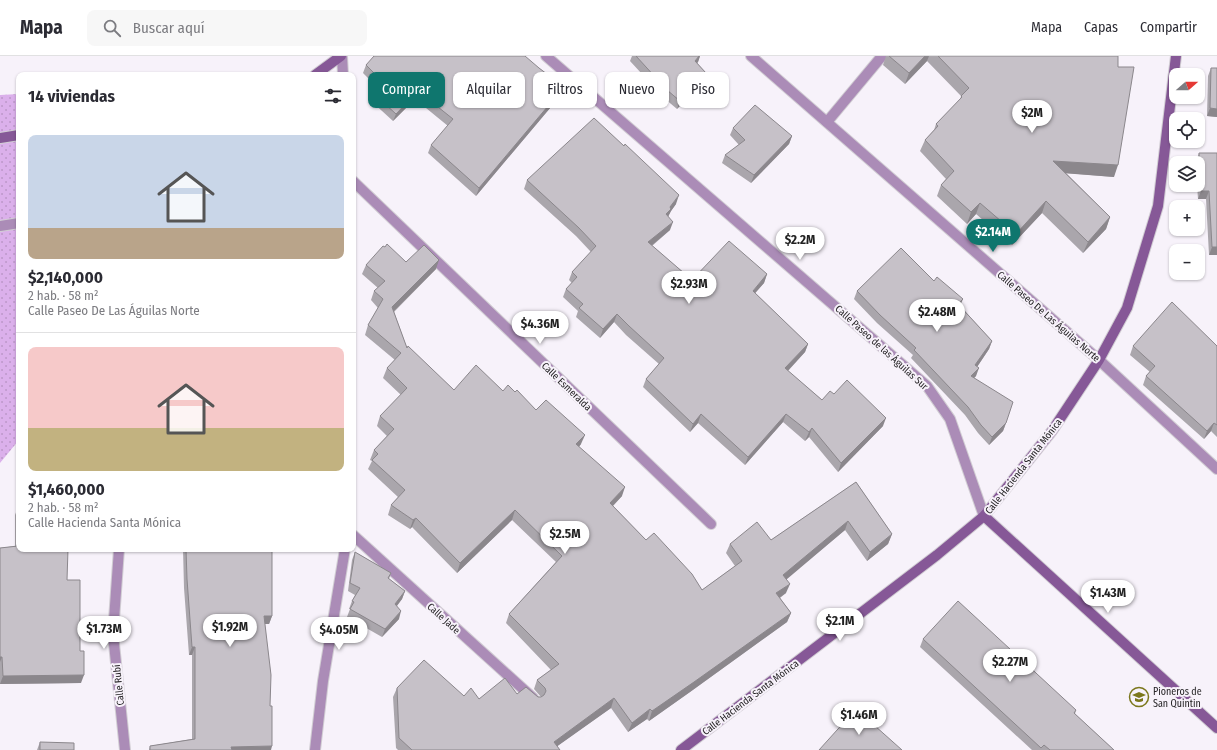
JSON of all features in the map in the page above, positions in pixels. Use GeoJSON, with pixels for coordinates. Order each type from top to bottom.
{"type":"FeatureCollection","features":[{"type":"Feature","properties":{"kind":"street"},"geometry":{"type":"LineString","coordinates":[[319,72],[342,56]]}},
{"type":"Feature","properties":{"kind":"street"},"geometry":{"type":"LineString","coordinates":[[342,56],[343,72]]}},
{"type":"Feature","properties":{"kind":"street","name":"Calle Paseo de las Águilas Sur"},"geometry":{"type":"LineString","coordinates":[[546,56],[928,386],[950,419],[984,516],[1217,728]]}},
{"type":"Feature","properties":{"kind":"street","name":"Calle Paseo De Las Águilas Norte"},"geometry":{"type":"LineString","coordinates":[[751,56],[1099,360],[1217,470]]}},
{"type":"Feature","properties":{"kind":"street"},"geometry":{"type":"LineString","coordinates":[[827,122],[882,56]]}},
{"type":"Feature","properties":{"kind":"street","name":"Calle Hacienda Santa Mónica"},"geometry":{"type":"LineString","coordinates":[[680,750],[931,559],[984,516],[1052,431],[1099,360],[1126,308],[1158,206],[1176,56]]}},
{"type":"Feature","properties":{"kind":"street"},"geometry":{"type":"LineString","coordinates":[[0,138],[16,135]]}},
{"type":"Feature","properties":{"kind":"street","name":"Calle Esmeralda"},"geometry":{"type":"LineString","coordinates":[[356,184],[711,524]]}},
{"type":"Feature","properties":{"kind":"street"},"geometry":{"type":"LineString","coordinates":[[0,226],[16,223]]}},
{"type":"Feature","properties":{"kind":"street","name":"Calle Jade"},"geometry":{"type":"LineString","coordinates":[[356,538],[536,700]]}},
{"type":"Feature","properties":{"kind":"street","name":"Calle Rubí"},"geometry":{"type":"LineString","coordinates":[[119,552],[113,634],[125,750]]}},
{"type":"Feature","properties":{"kind":"street"},"geometry":{"type":"LineString","coordinates":[[315,750],[323,681],[344,552]]}},
{"type":"Feature","properties":{"kind":"shaded area"},"geometry":{"type":"Polygon","coordinates":[[[16,94],[16,444],[0,463],[0,95],[16,94]]]}},
{"type":"Feature","properties":{"kind":"building"},"geometry":{"type":"Polygon","coordinates":[[[374,56],[525,56],[544,72],[533,72],[533,108],[546,108],[479,188],[431,145],[453,119],[439,108],[445,108],[445,72],[373,72],[366,65],[374,56]]]}},
{"type":"Feature","properties":{"kind":"building"},"geometry":{"type":"Polygon","coordinates":[[[636,56],[699,56],[695,61],[705,72],[677,72],[677,98],[669,92],[669,72],[651,72],[636,56]]]}},
{"type":"Feature","properties":{"kind":"building"},"geometry":{"type":"Polygon","coordinates":[[[889,56],[925,56],[909,73],[889,56]]]}},
{"type":"Feature","properties":{"kind":"building"},"geometry":{"type":"Polygon","coordinates":[[[938,56],[1118,56],[1118,67],[1134,67],[1118,165],[1053,161],[1110,217],[1088,242],[1046,201],[1016,234],[980,203],[971,212],[941,185],[954,171],[925,140],[938,126],[936,124],[969,88],[938,56]]]}},
{"type":"Feature","properties":{"kind":"building"},"geometry":{"type":"Polygon","coordinates":[[[1211,68],[1217,68],[1217,109],[1210,108],[1211,68]]]}},
{"type":"Feature","properties":{"kind":"building"},"geometry":{"type":"Polygon","coordinates":[[[755,105],[792,136],[754,175],[725,155],[745,140],[733,128],[755,105]]]}},
{"type":"Feature","properties":{"kind":"building"},"geometry":{"type":"Polygon","coordinates":[[[389,108],[402,108],[396,114],[389,108]]]}},
{"type":"Feature","properties":{"kind":"building"},"geometry":{"type":"Polygon","coordinates":[[[594,118],[624,146],[625,144],[679,195],[670,207],[671,209],[666,214],[673,222],[648,242],[692,280],[729,241],[767,274],[753,291],[808,344],[785,368],[822,400],[830,391],[834,394],[847,380],[886,418],[841,463],[812,428],[809,432],[786,414],[748,457],[701,414],[693,424],[646,379],[664,358],[617,314],[603,329],[579,308],[583,304],[566,289],[577,277],[572,272],[596,246],[579,228],[527,180],[594,118]]]}},
{"type":"Feature","properties":{"kind":"building"},"geometry":{"type":"Polygon","coordinates":[[[1199,153],[1217,153],[1217,247],[1212,247],[1209,191],[1205,191],[1205,156],[1199,156],[1199,153]]]}},
{"type":"Feature","properties":{"kind":"building"},"geometry":{"type":"Polygon","coordinates":[[[387,244],[406,262],[424,245],[439,260],[392,307],[407,348],[408,346],[454,390],[476,365],[503,391],[508,385],[515,392],[517,390],[536,410],[546,400],[585,435],[576,444],[625,487],[610,503],[646,540],[654,533],[692,574],[702,590],[742,561],[730,544],[757,522],[771,540],[856,482],[892,534],[870,552],[848,521],[783,575],[790,584],[776,593],[791,613],[694,682],[652,711],[650,709],[632,723],[614,698],[554,742],[560,750],[412,750],[399,738],[397,688],[424,660],[464,696],[471,688],[479,699],[505,678],[517,694],[526,687],[538,697],[544,695],[546,691],[545,688],[537,680],[559,664],[509,614],[562,556],[515,510],[460,563],[416,518],[413,520],[391,505],[405,490],[372,460],[378,454],[374,450],[394,429],[380,416],[407,388],[387,368],[401,353],[368,325],[383,299],[374,291],[385,281],[366,265],[383,246],[385,247],[387,244]]]}},
{"type":"Feature","properties":{"kind":"building"},"geometry":{"type":"Polygon","coordinates":[[[901,248],[934,281],[937,277],[963,299],[958,304],[992,341],[975,365],[979,368],[971,376],[1013,402],[1006,423],[992,437],[968,407],[914,350],[916,348],[880,315],[857,291],[901,248]]]}},
{"type":"Feature","properties":{"kind":"building"},"geometry":{"type":"Polygon","coordinates":[[[1172,302],[1217,346],[1217,425],[1214,423],[1207,431],[1146,376],[1155,366],[1133,346],[1172,302]]]}},
{"type":"Feature","properties":{"kind":"building"},"geometry":{"type":"Polygon","coordinates":[[[16,546],[16,552],[68,552],[67,580],[80,580],[80,651],[84,651],[84,675],[3,676],[2,657],[0,657],[0,548],[16,546]]]}},
{"type":"Feature","properties":{"kind":"building"},"geometry":{"type":"Polygon","coordinates":[[[186,552],[272,552],[272,616],[264,616],[271,675],[270,706],[272,706],[272,746],[231,747],[232,750],[150,750],[150,746],[195,739],[195,647],[192,647],[186,552]]]}},
{"type":"Feature","properties":{"kind":"building"},"geometry":{"type":"Polygon","coordinates":[[[355,552],[391,573],[388,578],[405,591],[395,604],[401,611],[385,629],[350,609],[354,602],[352,601],[360,588],[350,583],[355,552]]]}},
{"type":"Feature","properties":{"kind":"building"},"geometry":{"type":"Polygon","coordinates":[[[958,601],[1076,710],[1074,713],[1114,750],[1050,750],[1044,745],[1041,748],[923,639],[958,601]]]}},
{"type":"Feature","properties":{"kind":"building"},"geometry":{"type":"Polygon","coordinates":[[[856,709],[902,750],[819,750],[856,709]]]}},
{"type":"Feature","properties":{"kind":"building"},"geometry":{"type":"Polygon","coordinates":[[[40,742],[74,743],[74,750],[40,750],[40,742]]]}},
{"type":"Feature","properties":{"kind":"place","name":"Pioneros de San Quintin"},"geometry":{"type":"Point","coordinates":[1139,697]}}]}
